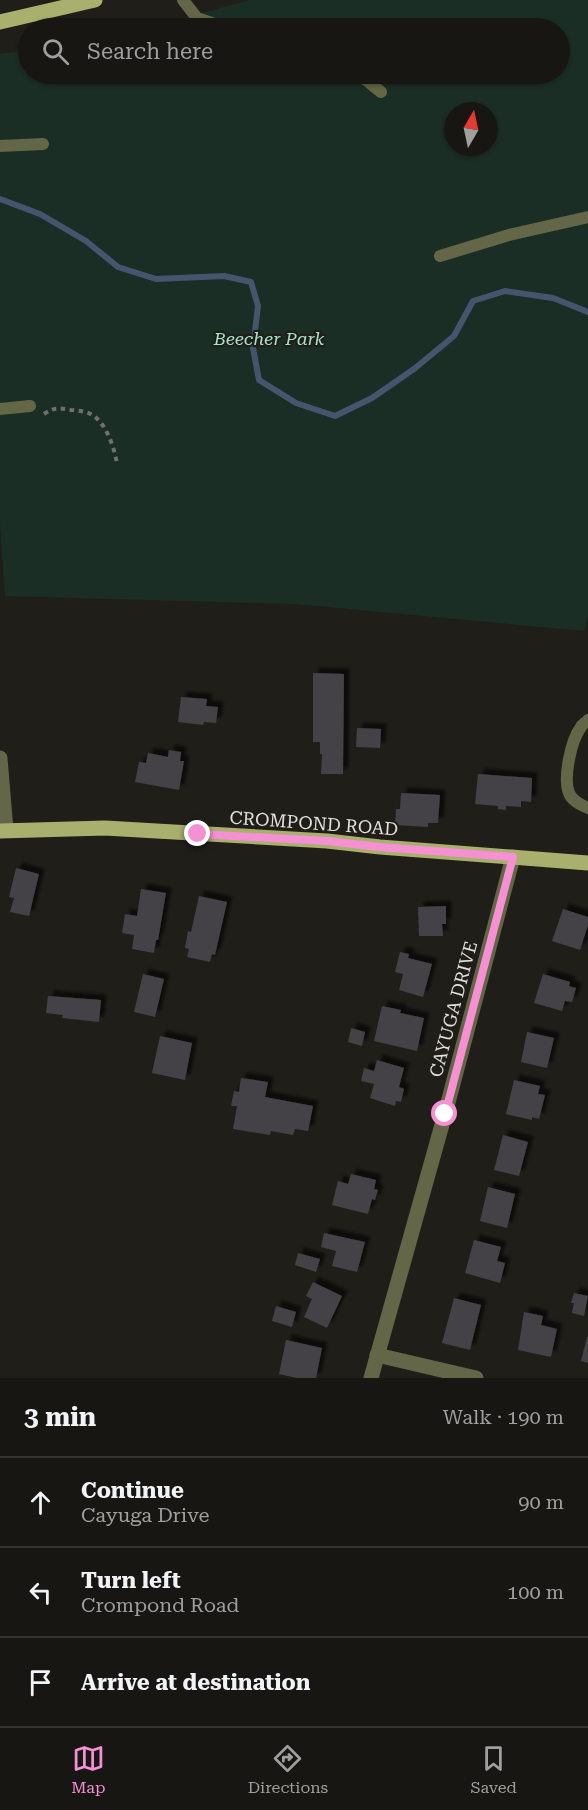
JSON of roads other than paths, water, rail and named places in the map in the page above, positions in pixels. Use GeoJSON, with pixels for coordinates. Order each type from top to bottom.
{"type":"FeatureCollection","features":[{"type":"Feature","properties":{"kind":"main road"},"geometry":{"type":"LineString","coordinates":[[0,22],[95,0]]}},
{"type":"Feature","properties":{"kind":"main road","name":"CROMPOND ROAD"},"geometry":{"type":"LineString","coordinates":[[3,830],[129,830],[327,841],[588,863]]}},
{"type":"Feature","properties":{"kind":"street"},"geometry":{"type":"LineString","coordinates":[[0,758],[3,830]]}},
{"type":"Feature","properties":{"kind":"street","name":"CAYUGA DRIVE"},"geometry":{"type":"LineString","coordinates":[[370,1378],[457,1069],[513,857]]}},
{"type":"Feature","properties":{"kind":"street"},"geometry":{"type":"LineString","coordinates":[[377,1354],[476,1378]]}},
{"type":"Feature","properties":{"kind":"lane"},"geometry":{"type":"LineString","coordinates":[[183,0],[197,18]]}},
{"type":"Feature","properties":{"kind":"lane"},"geometry":{"type":"LineString","coordinates":[[371,84],[381,92]]}},
{"type":"Feature","properties":{"kind":"lane"},"geometry":{"type":"LineString","coordinates":[[0,146],[43,144]]}},
{"type":"Feature","properties":{"kind":"lane"},"geometry":{"type":"LineString","coordinates":[[440,256],[509,235],[588,217]]}},
{"type":"Feature","properties":{"kind":"lane"},"geometry":{"type":"LineString","coordinates":[[0,409],[30,406]]}},
{"type":"Feature","properties":{"kind":"lane"},"geometry":{"type":"LineString","coordinates":[[588,720],[580,727],[570,752],[567,780],[570,795],[578,804],[588,808]]}},
{"type":"Feature","properties":{"kind":"waterway"},"geometry":{"type":"LineString","coordinates":[[0,199],[40,214],[86,241],[118,267],[156,279],[224,276],[251,282],[258,306],[253,348],[259,380],[296,403],[335,416],[372,398],[414,369],[454,336],[473,301],[505,291],[553,298],[588,312]]}},
{"type":"Feature","properties":{"kind":"park label","name":"Beecher Park"},"geometry":{"type":"Point","coordinates":[269,338]}}]}
